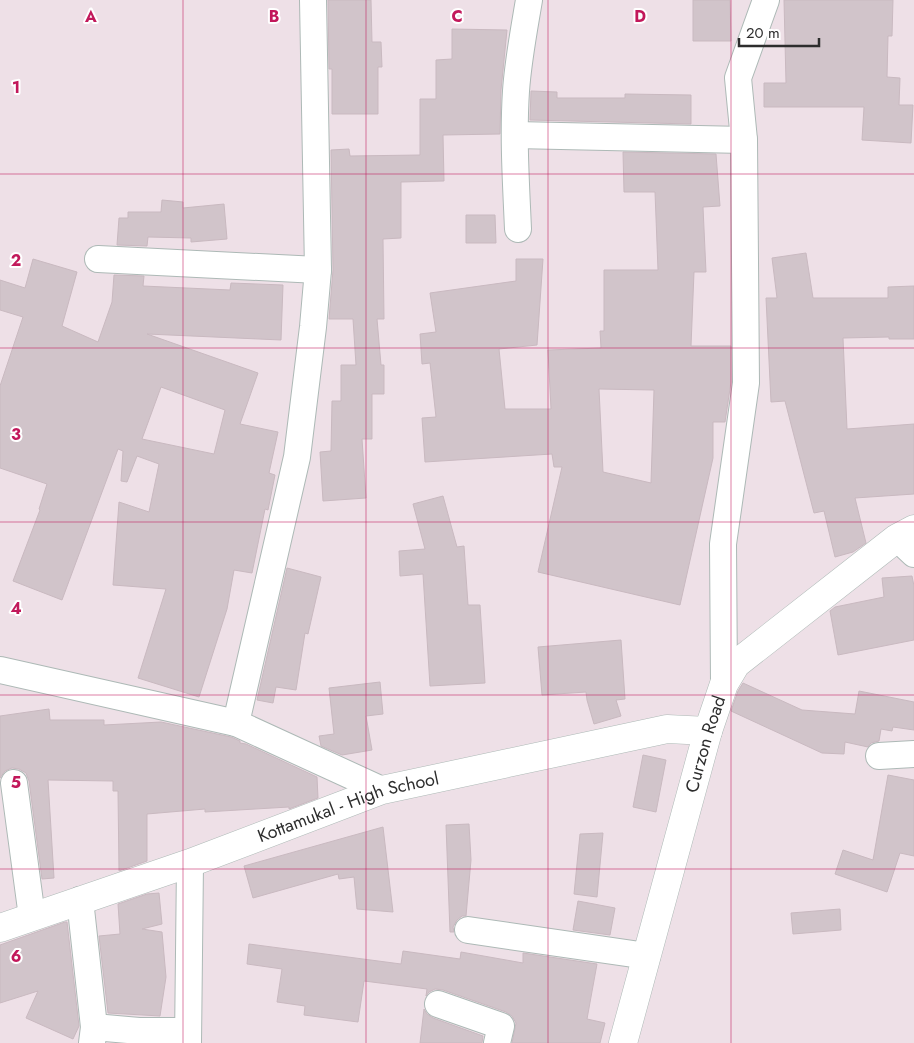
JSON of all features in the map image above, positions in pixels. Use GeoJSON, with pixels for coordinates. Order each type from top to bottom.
{"type":"FeatureCollection","features":[{"type":"Feature","properties":{"kind":"main road","name":"Curzon Road"},"geometry":{"type":"LineString","coordinates":[[623,1043],[708,731],[724,684],[736,664],[908,540]]}},
{"type":"Feature","properties":{"kind":"main road","name":"Kottamukal - High School"},"geometry":{"type":"LineString","coordinates":[[0,928],[190,863],[382,790],[667,729],[708,731]]}},
{"type":"Feature","properties":{"kind":"street"},"geometry":{"type":"LineString","coordinates":[[236,723],[297,457],[313,327],[318,270],[313,0]]}},
{"type":"Feature","properties":{"kind":"street"},"geometry":{"type":"LineString","coordinates":[[518,229],[515,134],[516,90],[529,0]]}},
{"type":"Feature","properties":{"kind":"street"},"geometry":{"type":"LineString","coordinates":[[724,684],[723,544],[746,383],[744,140],[738,78],[766,0]]}},
{"type":"Feature","properties":{"kind":"street"},"geometry":{"type":"LineString","coordinates":[[515,134],[744,140]]}},
{"type":"Feature","properties":{"kind":"street"},"geometry":{"type":"LineString","coordinates":[[98,259],[318,270]]}},
{"type":"Feature","properties":{"kind":"street"},"geometry":{"type":"LineString","coordinates":[[0,670],[236,723],[382,790]]}},
{"type":"Feature","properties":{"kind":"street"},"geometry":{"type":"LineString","coordinates":[[879,756],[914,754]]}},
{"type":"Feature","properties":{"kind":"street"},"geometry":{"type":"LineString","coordinates":[[14,783],[32,917]]}},
{"type":"Feature","properties":{"kind":"street"},"geometry":{"type":"LineString","coordinates":[[80,900],[93,1035],[139,1031],[188,1037],[190,863]]}},
{"type":"Feature","properties":{"kind":"street"},"geometry":{"type":"LineString","coordinates":[[468,930],[647,956]]}},
{"type":"Feature","properties":{"kind":"street"},"geometry":{"type":"LineString","coordinates":[[438,1004],[501,1026],[497,1043]]}},
{"type":"Feature","properties":{"kind":"building"},"geometry":{"type":"Polygon","coordinates":[[[328,0],[371,0],[372,42],[381,42],[382,67],[378,67],[378,114],[332,114],[332,69],[329,69],[328,0]]]}},
{"type":"Feature","properties":{"kind":"building"},"geometry":{"type":"Polygon","coordinates":[[[693,0],[730,0],[731,41],[693,41],[693,0]]]}},
{"type":"Feature","properties":{"kind":"building"},"geometry":{"type":"Polygon","coordinates":[[[784,0],[893,0],[892,36],[888,36],[887,77],[900,78],[899,105],[913,105],[911,143],[862,140],[864,107],[764,107],[764,83],[786,83],[784,0]]]}},
{"type":"Feature","properties":{"kind":"building"},"geometry":{"type":"Polygon","coordinates":[[[452,29],[507,30],[501,90],[500,134],[443,135],[444,181],[401,182],[401,238],[383,239],[384,319],[377,319],[381,365],[384,365],[384,394],[372,394],[372,439],[362,439],[366,498],[323,501],[320,452],[331,451],[332,401],[341,401],[341,365],[356,365],[353,319],[329,319],[333,270],[331,150],[349,149],[350,156],[420,155],[420,99],[436,99],[436,60],[452,59],[452,29]]]}},
{"type":"Feature","properties":{"kind":"building"},"geometry":{"type":"Polygon","coordinates":[[[531,91],[557,92],[557,98],[625,98],[625,94],[691,95],[691,124],[530,120],[531,91]]]}},
{"type":"Feature","properties":{"kind":"building"},"geometry":{"type":"Polygon","coordinates":[[[623,152],[716,154],[720,206],[703,207],[706,272],[694,272],[691,346],[731,346],[731,382],[725,422],[713,422],[713,458],[680,605],[538,572],[562,467],[554,467],[552,454],[425,462],[422,418],[436,417],[430,363],[422,364],[420,334],[436,332],[430,293],[516,281],[516,259],[543,259],[537,345],[499,349],[505,409],[551,409],[548,350],[601,348],[600,331],[604,331],[604,270],[658,270],[655,192],[624,192],[623,152]],[[599,389],[603,472],[651,483],[654,390],[599,389]]]}},
{"type":"Feature","properties":{"kind":"building"},"geometry":{"type":"Polygon","coordinates":[[[162,200],[183,202],[183,208],[224,204],[227,239],[191,242],[191,238],[148,237],[147,246],[117,245],[119,218],[128,218],[128,212],[161,212],[162,200]]]}},
{"type":"Feature","properties":{"kind":"building"},"geometry":{"type":"Polygon","coordinates":[[[466,215],[495,215],[496,243],[466,243],[466,215]]]}},
{"type":"Feature","properties":{"kind":"building"},"geometry":{"type":"Polygon","coordinates":[[[806,253],[813,298],[888,298],[888,287],[914,286],[914,339],[889,339],[889,337],[843,338],[847,429],[914,424],[914,494],[855,498],[866,543],[853,552],[835,557],[824,511],[814,513],[785,401],[771,402],[766,298],[777,298],[772,258],[806,253]]]}},
{"type":"Feature","properties":{"kind":"building"},"geometry":{"type":"Polygon","coordinates":[[[33,259],[77,272],[62,326],[98,342],[112,302],[114,275],[144,276],[143,286],[230,290],[231,283],[283,285],[281,340],[147,334],[258,373],[240,424],[278,432],[269,473],[275,475],[268,510],[265,509],[252,573],[234,570],[227,609],[199,697],[138,678],[166,589],[113,585],[119,502],[149,512],[159,464],[137,456],[127,482],[121,481],[123,451],[118,449],[62,600],[13,581],[40,510],[47,484],[0,468],[0,386],[23,317],[0,310],[0,280],[25,288],[33,259]],[[161,387],[142,439],[214,454],[225,410],[161,387]]]}},
{"type":"Feature","properties":{"kind":"building"},"geometry":{"type":"Polygon","coordinates":[[[443,496],[457,547],[464,546],[468,605],[480,605],[485,683],[430,686],[423,574],[400,576],[399,551],[425,549],[413,504],[443,496]]]}},
{"type":"Feature","properties":{"kind":"building"},"geometry":{"type":"Polygon","coordinates":[[[287,568],[321,577],[308,634],[305,633],[296,690],[276,687],[273,703],[257,700],[287,568]]]}},
{"type":"Feature","properties":{"kind":"building"},"geometry":{"type":"Polygon","coordinates":[[[912,576],[914,586],[914,640],[838,655],[830,611],[835,607],[884,597],[882,578],[912,576]]]}},
{"type":"Feature","properties":{"kind":"building"},"geometry":{"type":"Polygon","coordinates":[[[621,640],[625,699],[616,700],[621,716],[594,724],[586,692],[542,695],[538,647],[621,640]]]}},
{"type":"Feature","properties":{"kind":"building"},"geometry":{"type":"Polygon","coordinates":[[[380,682],[383,714],[366,716],[372,750],[342,755],[321,746],[319,736],[334,734],[329,688],[380,682]]]}},
{"type":"Feature","properties":{"kind":"building"},"geometry":{"type":"Polygon","coordinates":[[[743,683],[802,710],[855,714],[859,691],[914,702],[914,730],[893,727],[892,731],[881,729],[879,741],[871,743],[868,747],[845,742],[844,754],[822,753],[731,711],[743,683]]]}},
{"type":"Feature","properties":{"kind":"building"},"geometry":{"type":"Polygon","coordinates":[[[49,709],[50,720],[104,720],[104,725],[161,722],[231,737],[240,741],[240,743],[246,744],[317,777],[318,798],[289,809],[289,807],[205,812],[205,809],[147,814],[147,861],[119,871],[118,791],[113,791],[113,781],[48,780],[54,878],[42,879],[29,781],[26,773],[12,768],[5,771],[0,778],[0,716],[49,709]]]}},
{"type":"Feature","properties":{"kind":"building"},"geometry":{"type":"Polygon","coordinates":[[[643,755],[666,760],[656,812],[633,807],[643,755]]]}},
{"type":"Feature","properties":{"kind":"building"},"geometry":{"type":"Polygon","coordinates":[[[888,775],[914,780],[914,856],[900,853],[887,892],[835,874],[843,850],[873,860],[888,775]]]}},
{"type":"Feature","properties":{"kind":"building"},"geometry":{"type":"Polygon","coordinates":[[[469,824],[471,860],[466,916],[462,916],[457,920],[453,927],[454,932],[450,932],[446,825],[469,824]]]}},
{"type":"Feature","properties":{"kind":"building"},"geometry":{"type":"Polygon","coordinates":[[[383,827],[393,912],[357,909],[354,877],[339,879],[338,874],[253,898],[244,866],[383,827]]]}},
{"type":"Feature","properties":{"kind":"building"},"geometry":{"type":"Polygon","coordinates":[[[603,833],[597,897],[574,894],[580,834],[603,833]]]}},
{"type":"Feature","properties":{"kind":"building"},"geometry":{"type":"Polygon","coordinates":[[[159,893],[162,924],[142,929],[162,932],[166,977],[160,1016],[108,1013],[99,936],[120,934],[118,904],[147,894],[159,893]]]}},
{"type":"Feature","properties":{"kind":"building"},"geometry":{"type":"Polygon","coordinates":[[[578,901],[615,908],[610,935],[573,930],[578,901]]]}},
{"type":"Feature","properties":{"kind":"building"},"geometry":{"type":"Polygon","coordinates":[[[840,909],[841,930],[793,934],[791,913],[840,909]]]}},
{"type":"Feature","properties":{"kind":"building"},"geometry":{"type":"Polygon","coordinates":[[[67,922],[79,1026],[73,1039],[26,1018],[38,991],[0,1003],[0,945],[67,922]]]}},
{"type":"Feature","properties":{"kind":"building"},"geometry":{"type":"Polygon","coordinates":[[[249,944],[401,964],[403,951],[460,959],[461,952],[523,963],[523,953],[597,964],[587,1019],[605,1023],[600,1043],[512,1043],[516,1023],[512,1016],[506,1012],[443,990],[435,989],[426,996],[427,989],[364,981],[358,1022],[304,1015],[305,1006],[277,1002],[282,969],[247,964],[249,944]]]}},
{"type":"Feature","properties":{"kind":"building"},"geometry":{"type":"Polygon","coordinates":[[[424,1009],[433,1018],[483,1036],[482,1043],[420,1043],[424,1009]]]}}]}
